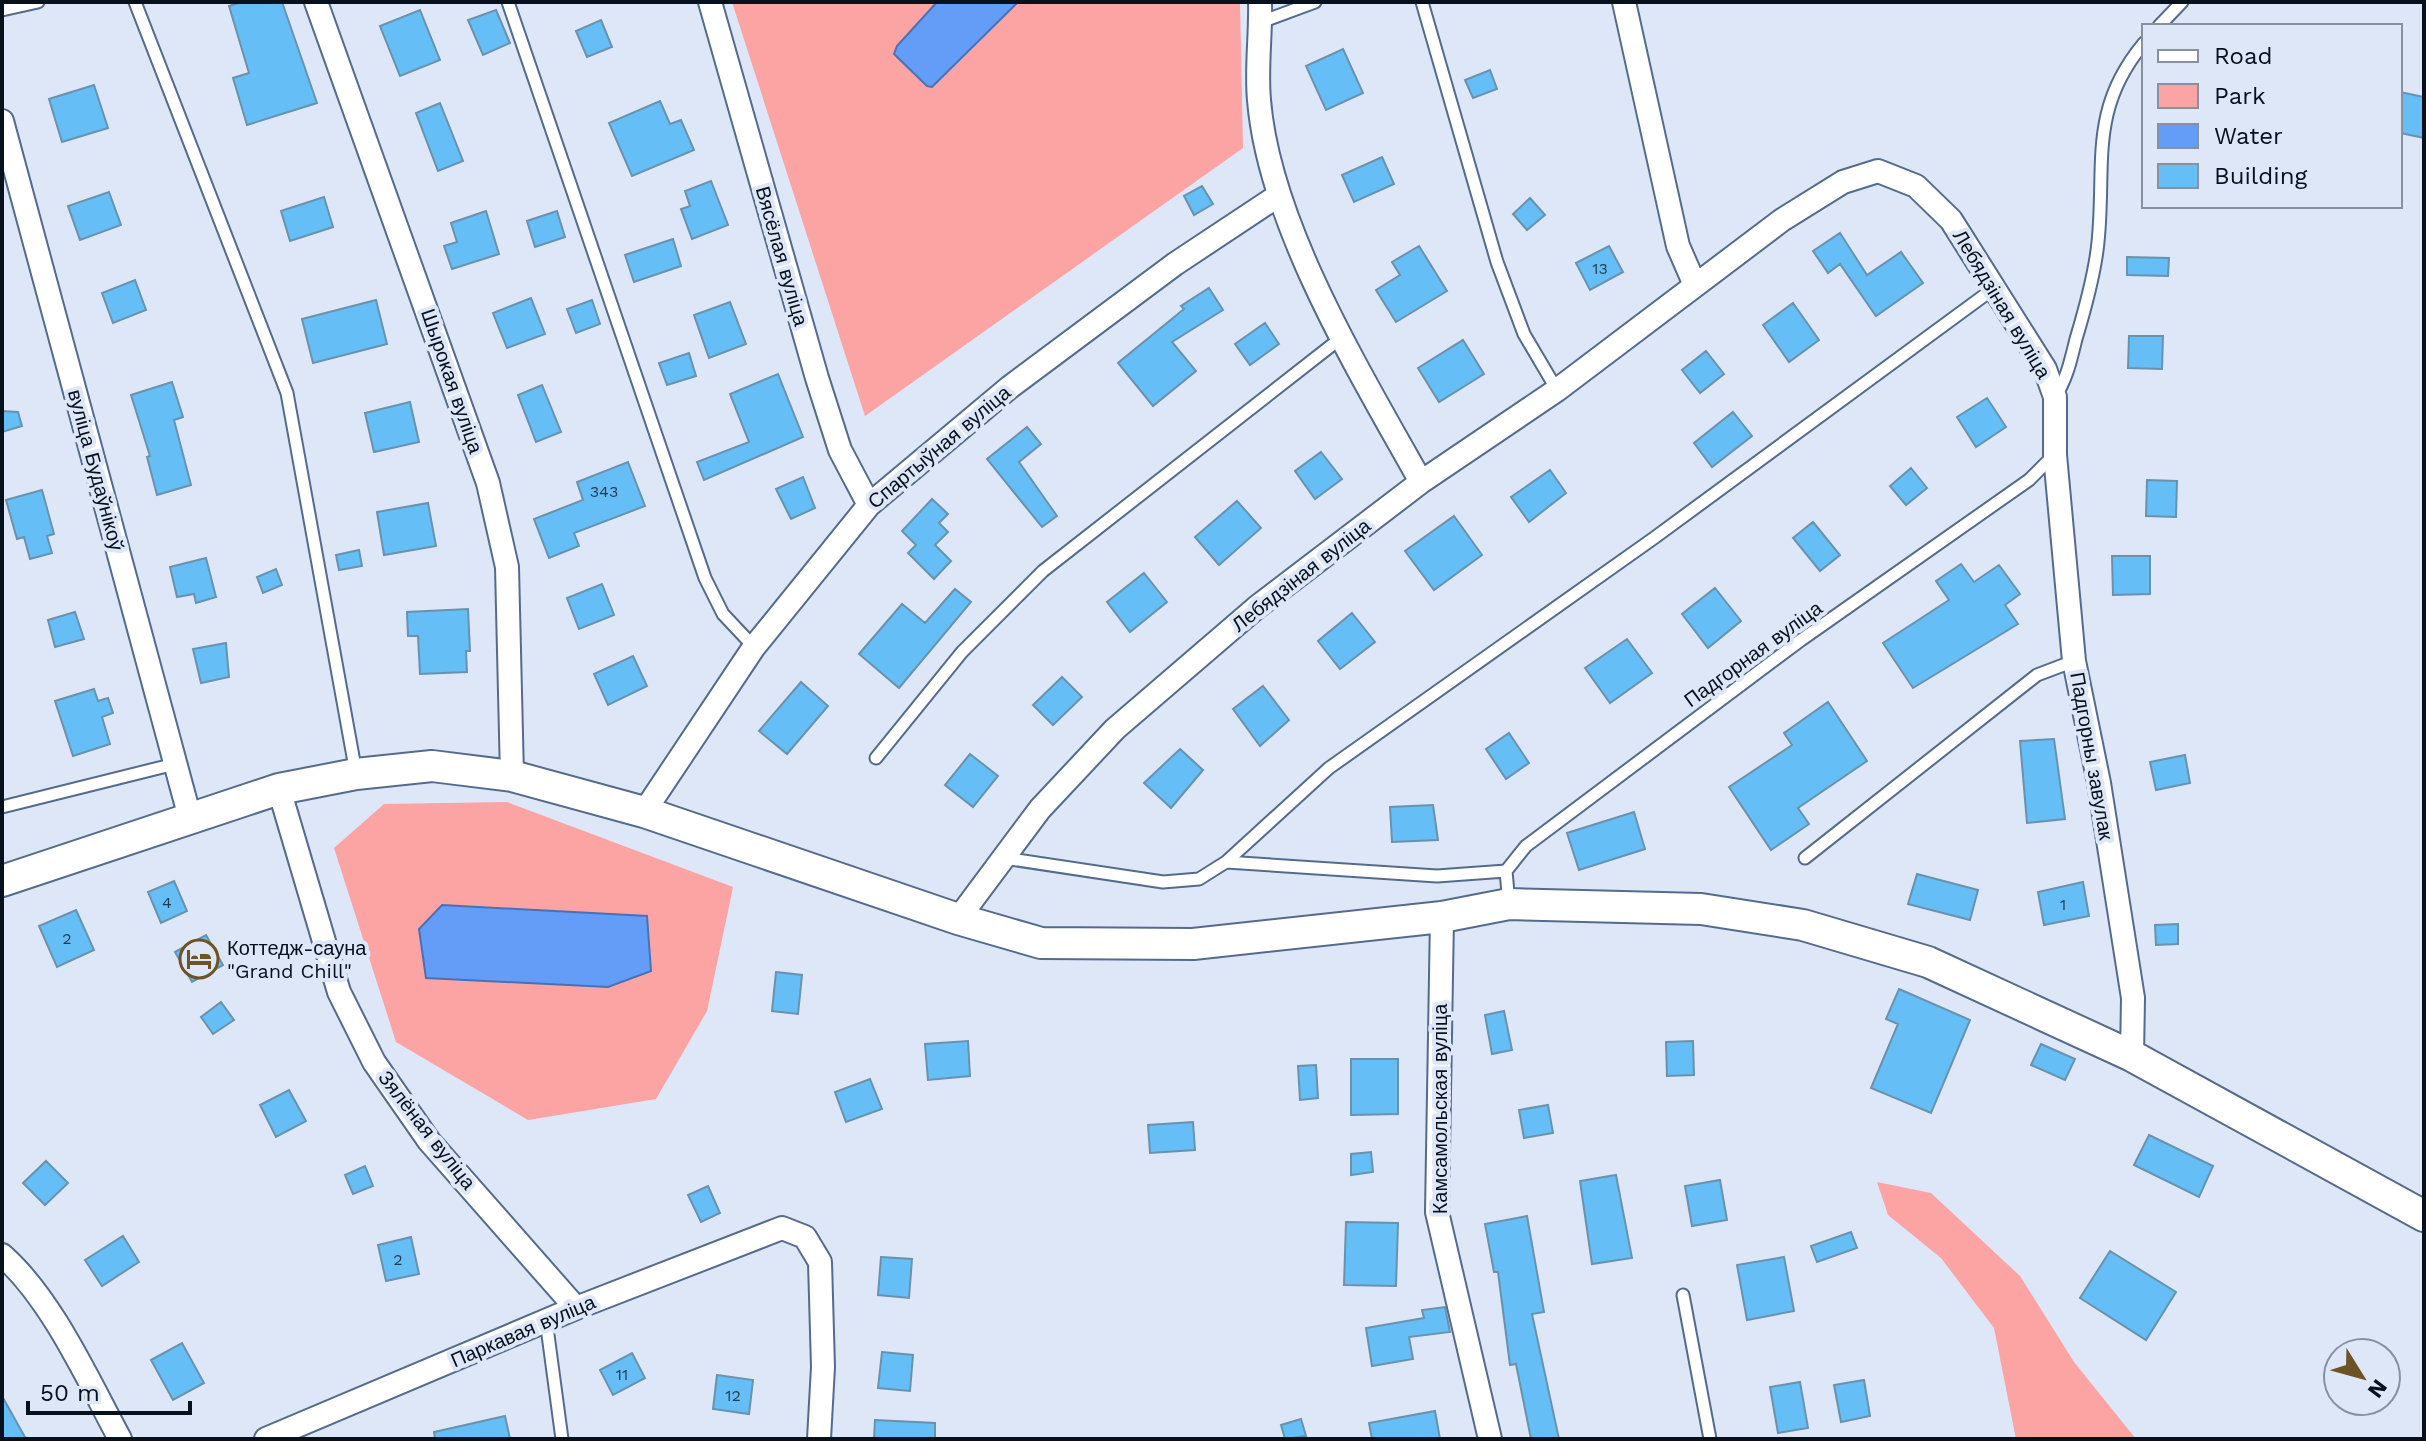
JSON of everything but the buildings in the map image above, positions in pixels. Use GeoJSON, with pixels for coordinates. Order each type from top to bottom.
{"type":"FeatureCollection","features":[{"type":"Feature","properties":{"kind":"street","name":"Шырокая вуліца"},"geometry":{"type":"LineString","coordinates":[[316,2],[488,483],[507,567],[512,776]]}},
{"type":"Feature","properties":{"kind":"street","name":"Вясёлая вуліца"},"geometry":{"type":"LineString","coordinates":[[710,2],[840,450],[869,505]]}},
{"type":"Feature","properties":{"kind":"street"},"geometry":{"type":"LineString","coordinates":[[1624,2],[1678,246],[1695,285]]}},
{"type":"Feature","properties":{"kind":"street"},"geometry":{"type":"LineString","coordinates":[[1260,12],[1259,101],[1279,195],[1341,338],[1421,482]]}},
{"type":"Feature","properties":{"kind":"street","name":"вуліца Будаўнікоў"},"geometry":{"type":"LineString","coordinates":[[2,121],[190,818]]}},
{"type":"Feature","properties":{"kind":"street","name":"Лебядзіная вуліца"},"geometry":{"type":"LineString","coordinates":[[958,919],[1040,809],[1115,729],[1257,607],[1421,482],[1557,390],[1782,220],[1843,182],[1878,171],[1916,186],[1951,220],[2045,369],[2055,397],[2055,455]]}},
{"type":"Feature","properties":{"kind":"street","name":"Спартыўная вуліца"},"geometry":{"type":"LineString","coordinates":[[644,812],[754,647],[869,505],[1010,387],[1175,264],[1279,195]]}},
{"type":"Feature","properties":{"kind":"street","name":"Падгорны завулак"},"geometry":{"type":"LineString","coordinates":[[2055,455],[2074,661],[2099,783],[2133,998],[2132,1056]]}},
{"type":"Feature","properties":{"kind":"street"},"geometry":{"type":"LineString","coordinates":[[2,881],[279,789],[356,774],[432,766],[512,776],[644,812],[958,919],[1041,943],[1193,944],[1442,917],[1509,904],[1701,909],[1803,925],[1928,962],[2132,1056],[2424,1216]]}},
{"type":"Feature","properties":{"kind":"street","name":"Зялёная вуліца"},"geometry":{"type":"LineString","coordinates":[[279,789],[339,992],[374,1062],[429,1141],[576,1308]]}},
{"type":"Feature","properties":{"kind":"street","name":"Камсамольская вуліца"},"geometry":{"type":"LineString","coordinates":[[1442,917],[1437,1212],[1490,1439]]}},
{"type":"Feature","properties":{"kind":"street","name":"Паркавая вуліца"},"geometry":{"type":"LineString","coordinates":[[277,1437],[546,1320],[782,1228],[805,1237],[820,1262],[823,1367],[819,1439]]}},
{"type":"Feature","properties":{"kind":"street"},"geometry":{"type":"LineString","coordinates":[[2,1255],[20,1270],[66,1342],[120,1439]]}},
{"type":"Feature","properties":{"kind":"lane"},"geometry":{"type":"LineString","coordinates":[[2,10],[38,2]]}},
{"type":"Feature","properties":{"kind":"lane"},"geometry":{"type":"LineString","coordinates":[[135,2],[287,393],[356,774]]}},
{"type":"Feature","properties":{"kind":"lane"},"geometry":{"type":"LineString","coordinates":[[508,2],[705,578],[723,614],[754,647]]}},
{"type":"Feature","properties":{"kind":"lane"},"geometry":{"type":"LineString","coordinates":[[1260,12],[1315,2]]}},
{"type":"Feature","properties":{"kind":"lane"},"geometry":{"type":"LineString","coordinates":[[1422,2],[1497,262],[1524,334],[1557,390]]}},
{"type":"Feature","properties":{"kind":"lane"},"geometry":{"type":"LineString","coordinates":[[2161,24],[2182,2]]}},
{"type":"Feature","properties":{"kind":"lane"},"geometry":{"type":"LineString","coordinates":[[2055,397],[2063,385],[2075,346],[2098,244],[2099,165],[2107,110],[2122,69],[2142,45]]}},
{"type":"Feature","properties":{"kind":"lane"},"geometry":{"type":"LineString","coordinates":[[1004,858],[1163,882],[1199,879],[1226,862],[1329,768],[1654,538],[1993,289]]}},
{"type":"Feature","properties":{"kind":"lane"},"geometry":{"type":"LineString","coordinates":[[876,758],[962,652],[1043,571],[1341,338]]}},
{"type":"Feature","properties":{"kind":"lane","name":"Падгорная вуліца"},"geometry":{"type":"LineString","coordinates":[[1506,871],[1526,846],[1801,640],[2029,480],[2055,455]]}},
{"type":"Feature","properties":{"kind":"lane"},"geometry":{"type":"LineString","coordinates":[[1805,858],[2037,675],[2074,661]]}},
{"type":"Feature","properties":{"kind":"lane"},"geometry":{"type":"LineString","coordinates":[[2,807],[175,764]]}},
{"type":"Feature","properties":{"kind":"lane"},"geometry":{"type":"LineString","coordinates":[[1226,862],[1437,876],[1506,871],[1509,904]]}},
{"type":"Feature","properties":{"kind":"lane"},"geometry":{"type":"LineString","coordinates":[[1683,1295],[1710,1439]]}},
{"type":"Feature","properties":{"kind":"lane"},"geometry":{"type":"LineString","coordinates":[[546,1320],[562,1439]]}},
{"type":"Feature","properties":{"kind":"green space"},"geometry":{"type":"Polygon","coordinates":[[[732,2],[1240,2],[1243,148],[865,416],[732,2]]]}},
{"type":"Feature","properties":{"kind":"green space"},"geometry":{"type":"Polygon","coordinates":[[[507,802],[733,887],[707,1011],[656,1099],[528,1120],[396,1042],[334,848],[384,804],[507,802]]]}},
{"type":"Feature","properties":{"kind":"green space"},"geometry":{"type":"Polygon","coordinates":[[[1877,1182],[1931,1193],[2020,1276],[2074,1362],[2136,1439],[2016,1439],[1994,1328],[1941,1258],[1888,1215],[1877,1182]]]}},
{"type":"Feature","properties":{"kind":"water"},"geometry":{"type":"Polygon","coordinates":[[[937,2],[1018,2],[932,87],[927,86],[894,54],[897,46],[937,2]]]}},
{"type":"Feature","properties":{"kind":"water"},"geometry":{"type":"Polygon","coordinates":[[[442,905],[647,916],[651,971],[608,987],[426,978],[419,929],[442,905]]]}},
{"type":"Feature","properties":{"kind":"place","name":"Коттедж-сауна \"Grand Chill\""},"geometry":{"type":"Point","coordinates":[199,959]}}]}
